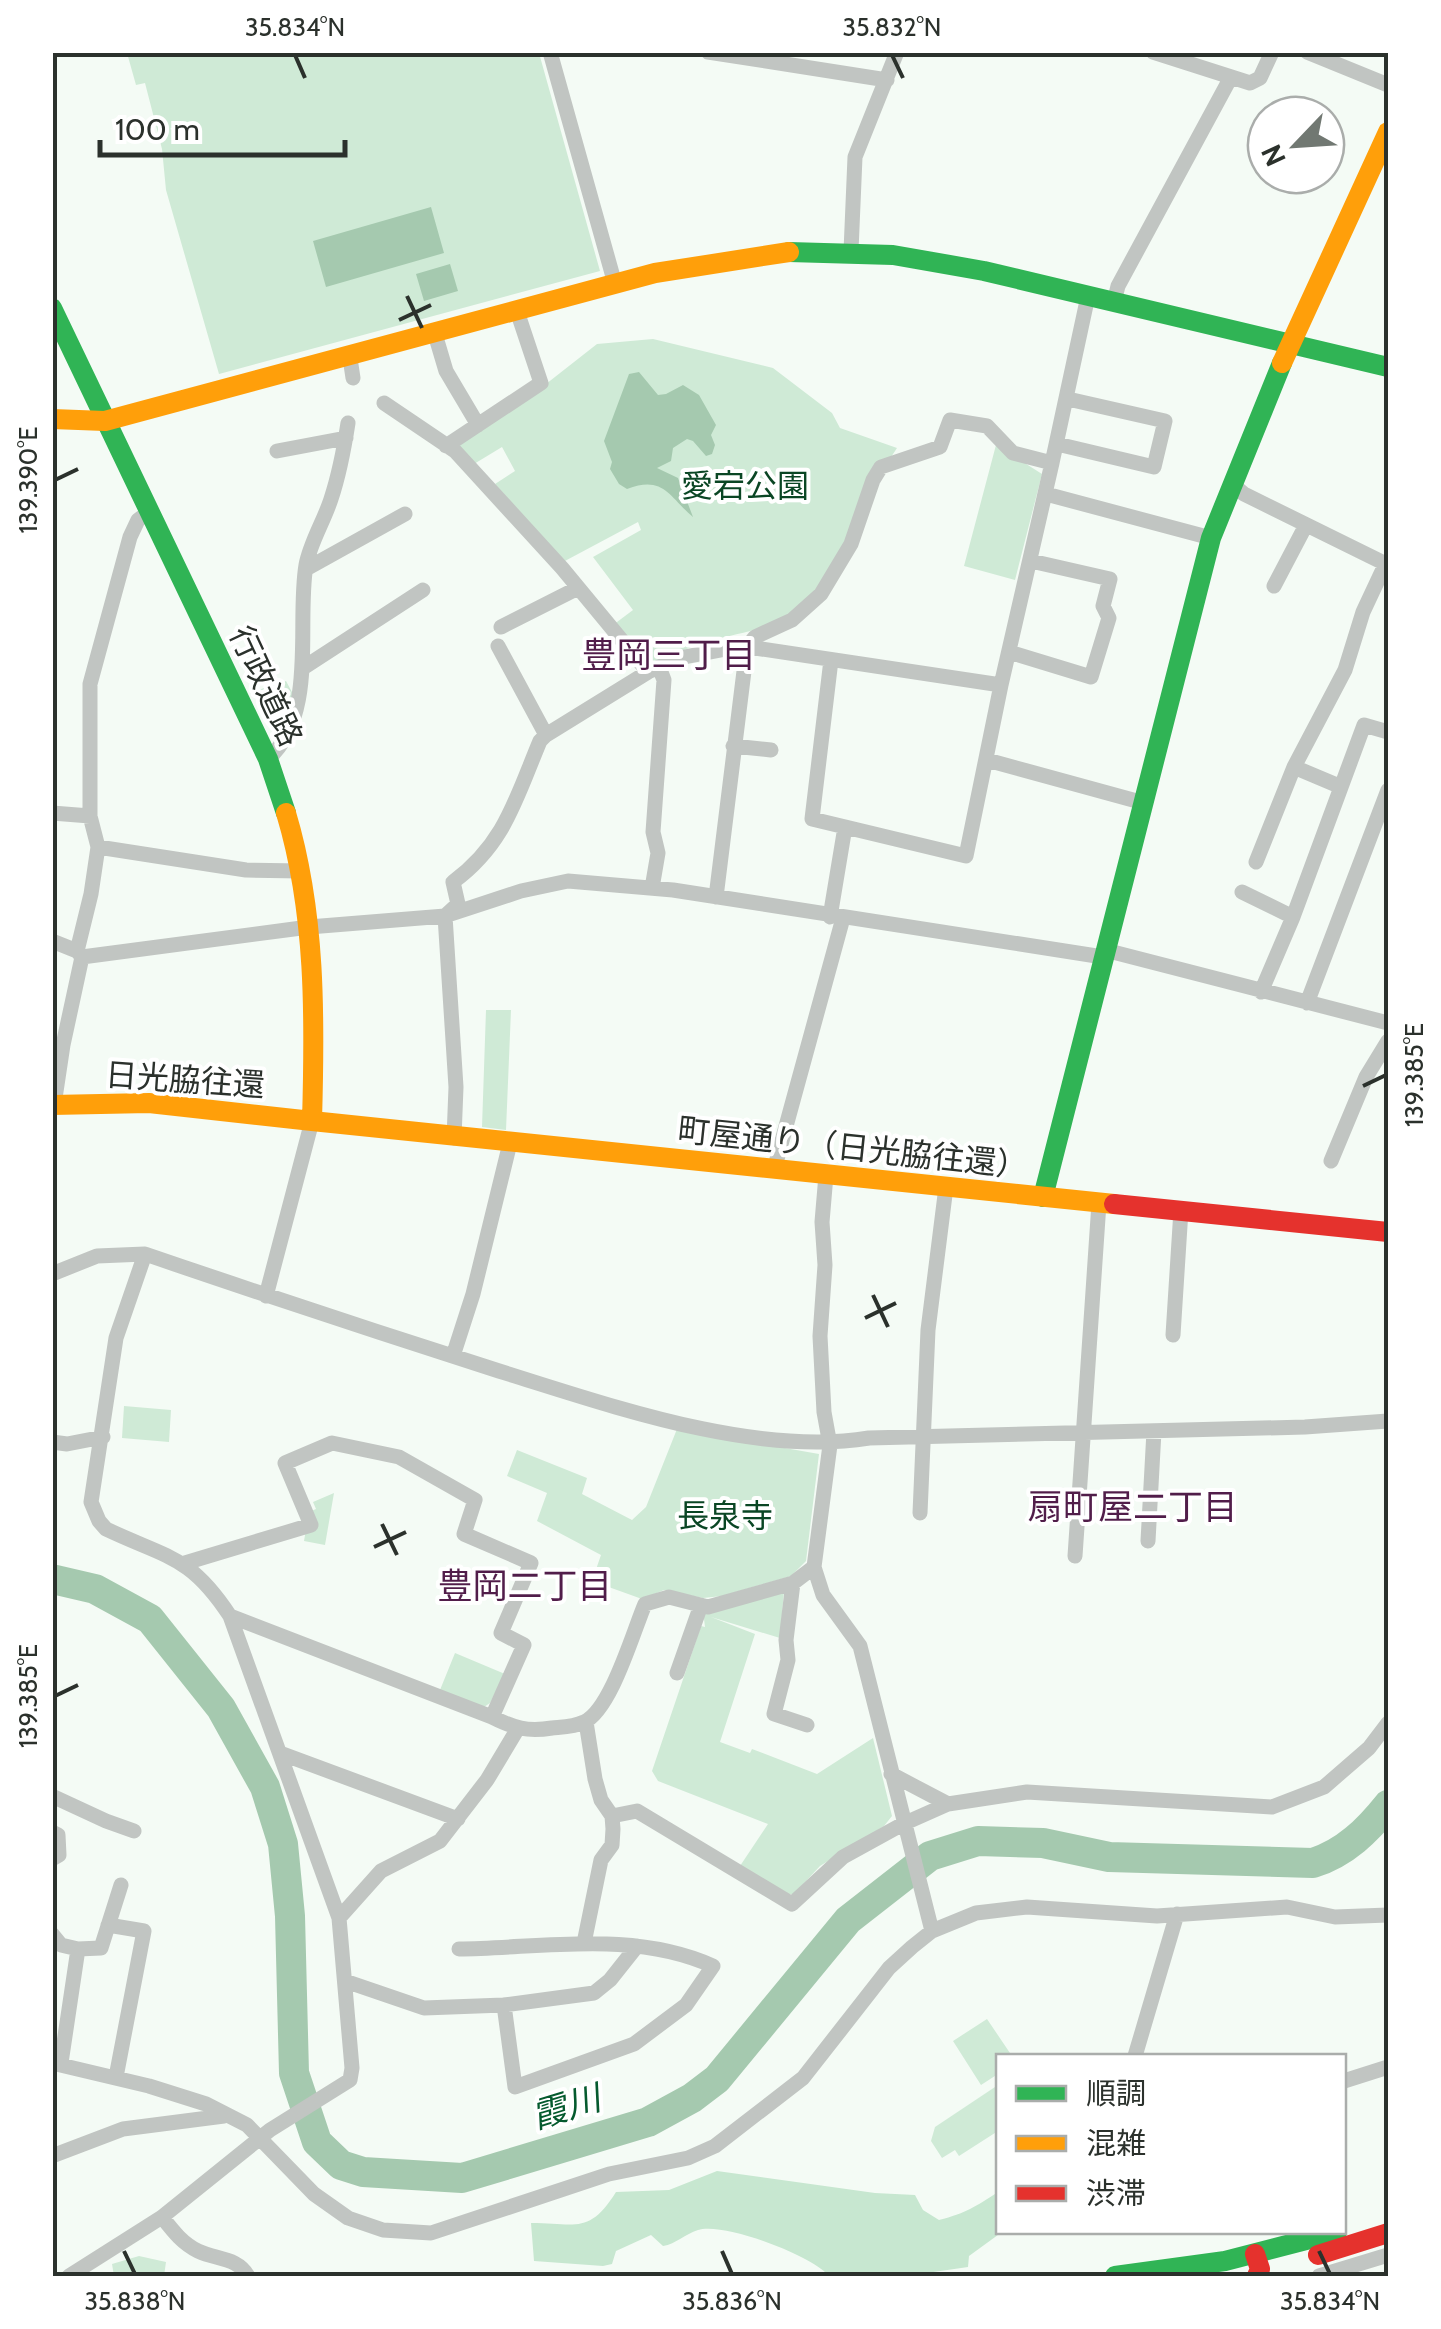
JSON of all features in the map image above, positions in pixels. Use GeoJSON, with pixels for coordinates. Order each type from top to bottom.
{"type":"FeatureCollection","features":[{"type":"Feature","properties":{"kind":"main road"},"geometry":{"type":"LineString","coordinates":[[1043,1197],[1212,538],[1290,344],[1388,132]]}},
{"type":"Feature","properties":{"kind":"main road"},"geometry":{"type":"LineString","coordinates":[[52,420],[105,422],[352,368],[435,334],[615,284],[738,257],[800,252],[916,258],[1388,367]]}},
{"type":"Feature","properties":{"kind":"main road","name":"行政道路"},"geometry":{"type":"LineString","coordinates":[[52,308],[268,759],[301,871],[309,927],[312,1121]]}},
{"type":"Feature","properties":{"kind":"main road","name":"日光脇往還"},"geometry":{"type":"LineString","coordinates":[[54,1105],[142,1104],[312,1121]]}},
{"type":"Feature","properties":{"kind":"main road","name":"町屋通り（日光脇往還）"},"geometry":{"type":"LineString","coordinates":[[312,1121],[1388,1232]]}},
{"type":"Feature","properties":{"kind":"main road"},"geometry":{"type":"LineString","coordinates":[[1346,2228],[1388,2216]]}},
{"type":"Feature","properties":{"kind":"main road"},"geometry":{"type":"LineString","coordinates":[[1225,2276],[1388,2233]]}},
{"type":"Feature","properties":{"kind":"main road"},"geometry":{"type":"LineString","coordinates":[[1114,2276],[1257,2266],[1331,2234]]}},
{"type":"Feature","properties":{"kind":"street"},"geometry":{"type":"LineString","coordinates":[[550,52],[615,284]]}},
{"type":"Feature","properties":{"kind":"street"},"geometry":{"type":"LineString","coordinates":[[708,52],[887,80]]}},
{"type":"Feature","properties":{"kind":"street"},"geometry":{"type":"LineString","coordinates":[[851,252],[855,157],[897,52]]}},
{"type":"Feature","properties":{"kind":"street"},"geometry":{"type":"LineString","coordinates":[[1153,52],[1250,83],[1260,78],[1272,52]]}},
{"type":"Feature","properties":{"kind":"street"},"geometry":{"type":"LineString","coordinates":[[1307,52],[1388,85]]}},
{"type":"Feature","properties":{"kind":"street"},"geometry":{"type":"LineString","coordinates":[[1114,302],[1118,286],[1231,78]]}},
{"type":"Feature","properties":{"kind":"street"},"geometry":{"type":"LineString","coordinates":[[831,660],[812,819],[966,856],[1088,296]]}},
{"type":"Feature","properties":{"kind":"street"},"geometry":{"type":"LineString","coordinates":[[446,446],[541,383],[518,311]]}},
{"type":"Feature","properties":{"kind":"street"},"geometry":{"type":"LineString","coordinates":[[435,334],[446,371],[478,425]]}},
{"type":"Feature","properties":{"kind":"street"},"geometry":{"type":"LineString","coordinates":[[1057,444],[1154,467],[1165,421],[1068,399]]}},
{"type":"Feature","properties":{"kind":"street"},"geometry":{"type":"LineString","coordinates":[[384,402],[455,451],[664,680],[653,832],[658,853],[652,888]]}},
{"type":"Feature","properties":{"kind":"street"},"geometry":{"type":"LineString","coordinates":[[716,898],[747,647],[755,636],[801,614],[822,594],[850,544],[880,467],[940,447],[950,420],[988,426],[1014,453],[1052,462]]}},
{"type":"Feature","properties":{"kind":"street"},"geometry":{"type":"LineString","coordinates":[[268,759],[279,750],[286,736],[304,668],[301,628],[306,568],[332,498],[347,430],[277,451]]}},
{"type":"Feature","properties":{"kind":"street"},"geometry":{"type":"LineString","coordinates":[[1231,483],[1244,494],[1387,565],[1363,612],[1345,670],[1294,767],[1256,862]]}},
{"type":"Feature","properties":{"kind":"street"},"geometry":{"type":"LineString","coordinates":[[1046,494],[1212,538]]}},
{"type":"Feature","properties":{"kind":"street"},"geometry":{"type":"LineString","coordinates":[[54,1105],[58,1044],[80,954],[98,847],[90,816],[89,722],[94,659],[130,537],[138,520],[149,512]]}},
{"type":"Feature","properties":{"kind":"street"},"geometry":{"type":"LineString","coordinates":[[306,568],[405,514]]}},
{"type":"Feature","properties":{"kind":"street"},"geometry":{"type":"LineString","coordinates":[[1274,586],[1306,525]]}},
{"type":"Feature","properties":{"kind":"street"},"geometry":{"type":"LineString","coordinates":[[1010,652],[1091,676],[1109,618],[1103,606],[1110,579],[1031,560]]}},
{"type":"Feature","properties":{"kind":"street"},"geometry":{"type":"LineString","coordinates":[[501,627],[578,588]]}},
{"type":"Feature","properties":{"kind":"street"},"geometry":{"type":"LineString","coordinates":[[304,668],[423,590]]}},
{"type":"Feature","properties":{"kind":"street"},"geometry":{"type":"LineString","coordinates":[[498,646],[546,735]]}},
{"type":"Feature","properties":{"kind":"street"},"geometry":{"type":"LineString","coordinates":[[445,916],[458,904],[453,882],[488,852],[507,820],[540,741],[653,670],[679,658],[747,647],[1001,684]]}},
{"type":"Feature","properties":{"kind":"street"},"geometry":{"type":"LineString","coordinates":[[1261,992],[1294,917],[1364,725],[1388,732]]}},
{"type":"Feature","properties":{"kind":"street"},"geometry":{"type":"LineString","coordinates":[[733,746],[771,750]]}},
{"type":"Feature","properties":{"kind":"street"},"geometry":{"type":"LineString","coordinates":[[988,760],[1144,804]]}},
{"type":"Feature","properties":{"kind":"street"},"geometry":{"type":"LineString","coordinates":[[1294,767],[1339,786]]}},
{"type":"Feature","properties":{"kind":"street"},"geometry":{"type":"LineString","coordinates":[[1307,1003],[1388,790]]}},
{"type":"Feature","properties":{"kind":"street"},"geometry":{"type":"LineString","coordinates":[[52,813],[90,816]]}},
{"type":"Feature","properties":{"kind":"street"},"geometry":{"type":"LineString","coordinates":[[774,1170],[837,918],[846,827]]}},
{"type":"Feature","properties":{"kind":"street"},"geometry":{"type":"LineString","coordinates":[[98,847],[246,870],[301,871]]}},
{"type":"Feature","properties":{"kind":"street"},"geometry":{"type":"LineString","coordinates":[[52,941],[80,954],[309,927],[445,916],[521,890],[568,880],[652,888],[1104,954],[1388,1024]]}},
{"type":"Feature","properties":{"kind":"street"},"geometry":{"type":"LineString","coordinates":[[1242,892],[1294,917]]}},
{"type":"Feature","properties":{"kind":"street"},"geometry":{"type":"LineString","coordinates":[[445,916],[456,1088],[454,1138]]}},
{"type":"Feature","properties":{"kind":"street"},"geometry":{"type":"LineString","coordinates":[[1332,1160],[1366,1078],[1388,1041]]}},
{"type":"Feature","properties":{"kind":"street"},"geometry":{"type":"LineString","coordinates":[[266,1296],[312,1121]]}},
{"type":"Feature","properties":{"kind":"street"},"geometry":{"type":"LineString","coordinates":[[453,1356],[510,1144]]}},
{"type":"Feature","properties":{"kind":"street"},"geometry":{"type":"LineString","coordinates":[[826,1175],[820,1336],[824,1412],[830,1444],[814,1567],[823,1594],[860,1646],[930,1925]]}},
{"type":"Feature","properties":{"kind":"street"},"geometry":{"type":"LineString","coordinates":[[920,1513],[930,1310],[946,1187]]}},
{"type":"Feature","properties":{"kind":"street"},"geometry":{"type":"LineString","coordinates":[[1074,1556],[1099,1202]]}},
{"type":"Feature","properties":{"kind":"street"},"geometry":{"type":"LineString","coordinates":[[1174,1335],[1181,1210]]}},
{"type":"Feature","properties":{"kind":"street"},"geometry":{"type":"LineString","coordinates":[[69,2276],[162,2217],[266,2134],[350,2080],[340,1918],[230,1616],[202,1578],[185,1563],[106,1529],[91,1502],[116,1338],[145,1254]]}},
{"type":"Feature","properties":{"kind":"street"},"geometry":{"type":"LineString","coordinates":[[52,1274],[97,1256],[145,1254],[453,1356],[656,1417],[735,1434],[830,1444],[869,1438],[1388,1421]]}},
{"type":"Feature","properties":{"kind":"street"},"geometry":{"type":"LineString","coordinates":[[1148,1541],[1154,1430]]}},
{"type":"Feature","properties":{"kind":"street"},"geometry":{"type":"LineString","coordinates":[[52,1442],[67,1444],[103,1437]]}},
{"type":"Feature","properties":{"kind":"street"},"geometry":{"type":"LineString","coordinates":[[185,1563],[311,1525],[285,1463],[332,1443],[399,1456],[475,1500],[464,1534],[531,1563],[501,1633],[524,1645],[492,1717]]}},
{"type":"Feature","properties":{"kind":"street"},"geometry":{"type":"LineString","coordinates":[[230,1616],[518,1730],[534,1731],[586,1722],[608,1693],[645,1604],[668,1598],[708,1606],[793,1583],[814,1567]]}},
{"type":"Feature","properties":{"kind":"street"},"geometry":{"type":"LineString","coordinates":[[793,1583],[786,1640],[788,1660],[774,1714],[807,1725]]}},
{"type":"Feature","properties":{"kind":"street"},"geometry":{"type":"LineString","coordinates":[[677,1673],[701,1605]]}},
{"type":"Feature","properties":{"kind":"street"},"geometry":{"type":"LineString","coordinates":[[584,1943],[601,1860],[612,1845],[612,1816],[601,1800],[595,1779],[586,1722]]}},
{"type":"Feature","properties":{"kind":"street"},"geometry":{"type":"LineString","coordinates":[[612,1816],[637,1811],[792,1904],[844,1857],[948,1804],[1027,1792],[1272,1807],[1302,1798],[1335,1778],[1369,1748],[1388,1724]]}},
{"type":"Feature","properties":{"kind":"street"},"geometry":{"type":"LineString","coordinates":[[340,1918],[380,1871],[440,1841],[488,1780],[518,1730]]}},
{"type":"Feature","properties":{"kind":"street"},"geometry":{"type":"LineString","coordinates":[[280,1753],[458,1819]]}},
{"type":"Feature","properties":{"kind":"street"},"geometry":{"type":"LineString","coordinates":[[891,1774],[948,1804]]}},
{"type":"Feature","properties":{"kind":"street"},"geometry":{"type":"LineString","coordinates":[[52,1796],[134,1831]]}},
{"type":"Feature","properties":{"kind":"street"},"geometry":{"type":"LineString","coordinates":[[52,1832],[58,1835],[59,1856],[52,1859]]}},
{"type":"Feature","properties":{"kind":"street"},"geometry":{"type":"LineString","coordinates":[[52,1934],[61,1945],[101,1948],[120,1885]]}},
{"type":"Feature","properties":{"kind":"street"},"geometry":{"type":"LineString","coordinates":[[78,1949],[57,2063],[206,2104],[266,2134],[326,2203],[348,2218],[397,2232],[449,2229],[610,2174],[688,2158],[730,2136],[803,2078],[889,1968],[930,1925],[1002,1909],[1176,1914],[1287,1907],[1335,1916],[1388,1915]]}},
{"type":"Feature","properties":{"kind":"street"},"geometry":{"type":"LineString","coordinates":[[1136,2054],[1176,1914]]}},
{"type":"Feature","properties":{"kind":"street"},"geometry":{"type":"LineString","coordinates":[[108,1925],[144,1931],[116,2077]]}},
{"type":"Feature","properties":{"kind":"street"},"geometry":{"type":"LineString","coordinates":[[459,1949],[584,1943],[637,1946],[680,1951],[713,1966],[686,2005],[634,2044],[515,2087],[504,2005]]}},
{"type":"Feature","properties":{"kind":"street"},"geometry":{"type":"LineString","coordinates":[[345,1981],[424,2008],[504,2005],[594,1993],[610,1980],[637,1946]]}},
{"type":"Feature","properties":{"kind":"street"},"geometry":{"type":"LineString","coordinates":[[1346,2080],[1388,2067]]}},
{"type":"Feature","properties":{"kind":"street"},"geometry":{"type":"LineString","coordinates":[[52,2156],[123,2130],[224,2116]]}},
{"type":"Feature","properties":{"kind":"street"},"geometry":{"type":"LineString","coordinates":[[162,2217],[180,2240],[195,2250],[240,2264],[248,2276]]}},
{"type":"Feature","properties":{"kind":"street"},"geometry":{"type":"LineString","coordinates":[[1318,2276],[1388,2255]]}},
{"type":"Feature","properties":{"kind":"green space"},"geometry":{"type":"Polygon","coordinates":[[[127,53],[539,53],[600,271],[219,374],[166,190],[162,149],[145,83],[136,85],[127,53]]]}},
{"type":"Feature","properties":{"kind":"green space","name":"愛宕公園"},"geometry":{"type":"Polygon","coordinates":[[[653,339],[773,368],[832,413],[840,428],[897,448],[833,565],[802,606],[775,623],[695,645],[653,665],[645,663],[613,625],[633,610],[593,557],[641,530],[638,522],[563,562],[495,484],[515,471],[502,447],[474,464],[459,448],[459,442],[546,384],[597,344],[653,339]]]}},
{"type":"Feature","properties":{"kind":"green space"},"geometry":{"type":"Polygon","coordinates":[[[996,445],[1042,474],[1015,580],[964,566],[996,445]]]}},
{"type":"Feature","properties":{"kind":"green space"},"geometry":{"type":"Polygon","coordinates":[[[286,681],[293,694],[281,734],[276,736],[255,691],[286,681]]]}},
{"type":"Feature","properties":{"kind":"green space"},"geometry":{"type":"Polygon","coordinates":[[[486,1010],[511,1010],[506,1130],[482,1127],[486,1010]]]}},
{"type":"Feature","properties":{"kind":"green space"},"geometry":{"type":"Polygon","coordinates":[[[124,1406],[171,1410],[169,1442],[122,1438],[124,1406]]]}},
{"type":"Feature","properties":{"kind":"green space","name":"長泉寺"},"geometry":{"type":"Polygon","coordinates":[[[677,1429],[819,1454],[806,1561],[791,1576],[722,1596],[703,1598],[664,1590],[642,1599],[592,1581],[601,1555],[537,1521],[547,1493],[507,1476],[517,1450],[587,1478],[582,1494],[632,1520],[646,1507],[677,1429]]]}},
{"type":"Feature","properties":{"kind":"green space"},"geometry":{"type":"Polygon","coordinates":[[[334,1493],[325,1545],[304,1541],[309,1512],[316,1509],[313,1502],[334,1493]]]}},
{"type":"Feature","properties":{"kind":"green space"},"geometry":{"type":"Polygon","coordinates":[[[784,1591],[780,1638],[711,1617],[755,1634],[720,1742],[750,1753],[752,1749],[817,1774],[873,1738],[892,1816],[884,1826],[820,1866],[794,1894],[740,1866],[768,1824],[658,1781],[652,1771],[701,1626],[705,1627],[703,1611],[784,1591]]]}},
{"type":"Feature","properties":{"kind":"green space"},"geometry":{"type":"Polygon","coordinates":[[[455,1653],[505,1674],[484,1707],[440,1690],[455,1653]]]}},
{"type":"Feature","properties":{"kind":"green space"},"geometry":{"type":"Polygon","coordinates":[[[987,2019],[1011,2054],[996,2054],[996,2075],[981,2085],[953,2041],[987,2019]]]}},
{"type":"Feature","properties":{"kind":"green space"},"geometry":{"type":"Polygon","coordinates":[[[996,2086],[996,2132],[959,2156],[955,2150],[942,2158],[931,2141],[935,2127],[996,2086]]]}},
{"type":"Feature","properties":{"kind":"green space"},"geometry":{"type":"Polygon","coordinates":[[[139,2256],[166,2262],[164,2276],[114,2276],[112,2264],[139,2256]]]}},
{"type":"Feature","properties":{"kind":"shaded area"},"geometry":{"type":"Polygon","coordinates":[[[431,207],[444,253],[326,287],[313,241],[431,207]]]}},
{"type":"Feature","properties":{"kind":"shaded area"},"geometry":{"type":"Polygon","coordinates":[[[450,264],[458,291],[424,301],[416,274],[450,264]]]}},
{"type":"Feature","properties":{"kind":"shaded area"},"geometry":{"type":"Polygon","coordinates":[[[639,372],[658,395],[683,385],[699,395],[716,425],[711,435],[715,445],[712,454],[706,456],[687,439],[673,448],[671,461],[657,468],[678,478],[693,517],[665,490],[650,485],[627,489],[610,469],[612,462],[604,441],[629,374],[639,372]]]}},
{"type":"Feature","properties":{"kind":"shaded area"},"geometry":{"type":"Polygon","coordinates":[[[717,2171],[915,2195],[923,2210],[939,2220],[970,2209],[996,2193],[996,2234],[999,2234],[969,2256],[968,2267],[906,2276],[828,2275],[804,2258],[766,2242],[710,2229],[698,2230],[663,2246],[651,2235],[616,2251],[612,2264],[603,2266],[534,2261],[531,2223],[580,2224],[598,2215],[616,2192],[669,2190],[717,2171]]]}},
{"type":"Feature","properties":{"kind":"waterway","name":"霞川"},"geometry":{"type":"LineString","coordinates":[[52,1579],[95,1589],[150,1619],[221,1708],[265,1787],[283,1844],[290,1916],[294,2073],[317,2142],[341,2165],[363,2172],[462,2178],[648,2122],[692,2098],[717,2079],[848,1920],[930,1856],[978,1841],[1043,1843],[1109,1857],[1313,1863],[1355,1840],[1388,1805]]}},
{"type":"Feature","properties":{"kind":"traffic: fast"},"geometry":{"type":"LineString","coordinates":[[789,252],[893,255],[984,271],[1388,367]]}},
{"type":"Feature","properties":{"kind":"traffic: fast"},"geometry":{"type":"LineString","coordinates":[[52,308],[268,759],[286,813]]}},
{"type":"Feature","properties":{"kind":"traffic: fast"},"geometry":{"type":"LineString","coordinates":[[1043,1197],[1211,538],[1282,363]]}},
{"type":"Feature","properties":{"kind":"traffic: fast"},"geometry":{"type":"LineString","coordinates":[[1115,2276],[1225,2261],[1329,2234]]}},
{"type":"Feature","properties":{"kind":"traffic: slow"},"geometry":{"type":"LineString","coordinates":[[1282,363],[1388,132]]}},
{"type":"Feature","properties":{"kind":"traffic: slow"},"geometry":{"type":"LineString","coordinates":[[52,419],[105,421],[655,273],[789,252]]}},
{"type":"Feature","properties":{"kind":"traffic: slow"},"geometry":{"type":"LineString","coordinates":[[52,1105],[149,1103],[312,1121],[313,1005],[308,927],[286,813]]}},
{"type":"Feature","properties":{"kind":"traffic: slow"},"geometry":{"type":"LineString","coordinates":[[312,1121],[1114,1204]]}},
{"type":"Feature","properties":{"kind":"traffic: jam"},"geometry":{"type":"LineString","coordinates":[[1114,1204],[1388,1232]]}},
{"type":"Feature","properties":{"kind":"traffic: jam"},"geometry":{"type":"LineString","coordinates":[[1318,2255],[1388,2233]]}},
{"type":"Feature","properties":{"kind":"traffic: jam"},"geometry":{"type":"LineString","coordinates":[[1255,2254],[1260,2269],[1257,2276]]}},
{"type":"Feature","properties":{"kind":"district","name":"豊岡三丁目"},"geometry":{"type":"Point","coordinates":[669,655]}},
{"type":"Feature","properties":{"kind":"district","name":"扇町屋二丁目"},"geometry":{"type":"Point","coordinates":[1133,1507]}},
{"type":"Feature","properties":{"kind":"district","name":"豊岡二丁目"},"geometry":{"type":"Point","coordinates":[525,1586]}}]}
